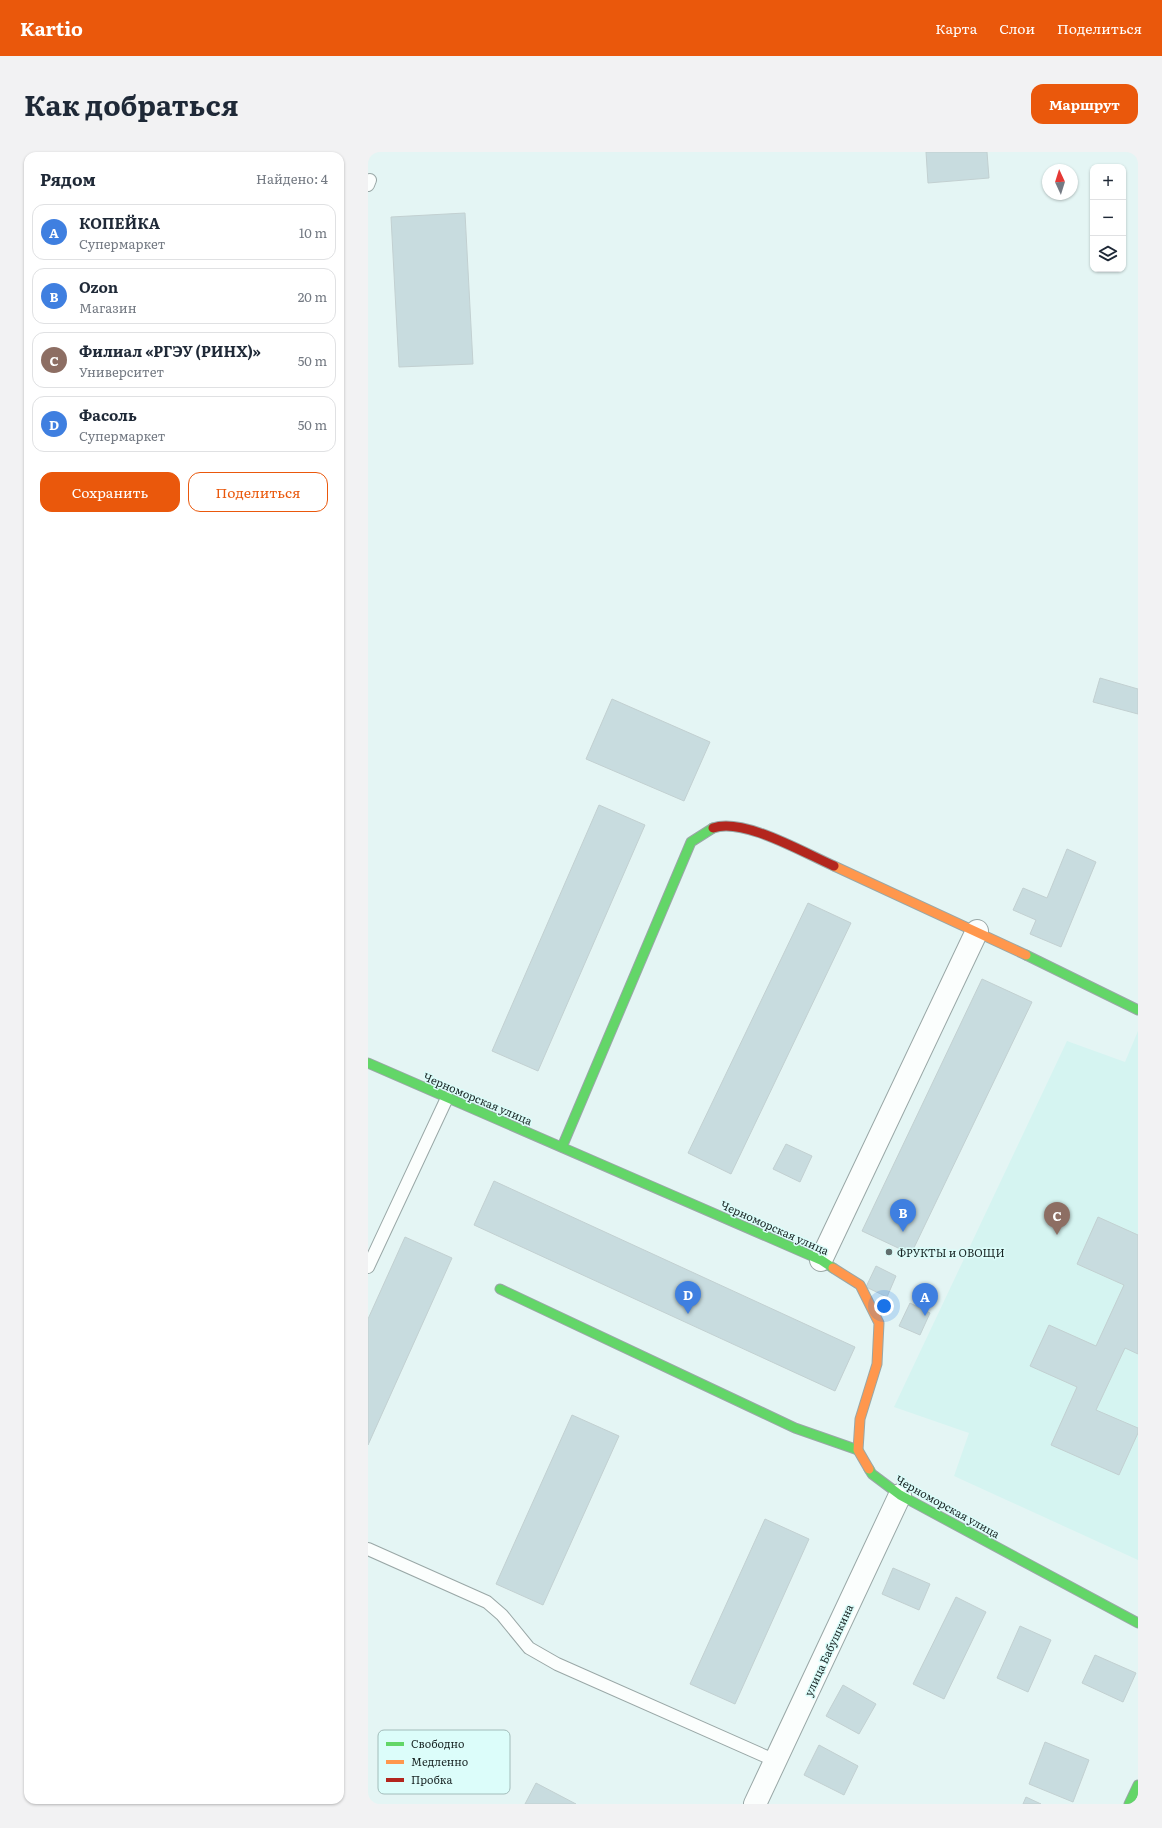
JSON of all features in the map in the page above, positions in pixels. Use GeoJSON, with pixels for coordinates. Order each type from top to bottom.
{"type":"FeatureCollection","features":[{"type":"Feature","properties":{"kind":"street"},"geometry":{"type":"LineString","coordinates":[[562,1147],[691,842],[708,829],[731,825],[756,831],[977,931],[1138,1010]]}},
{"type":"Feature","properties":{"kind":"street"},"geometry":{"type":"LineString","coordinates":[[821,1260],[977,931]]}},
{"type":"Feature","properties":{"kind":"street","name":"Черноморская улица"},"geometry":{"type":"LineString","coordinates":[[368,1063],[821,1260],[860,1285],[879,1323],[877,1364],[860,1419],[858,1450],[872,1474],[900,1495],[1138,1623]]}},
{"type":"Feature","properties":{"kind":"street"},"geometry":{"type":"LineString","coordinates":[[500,1289],[794,1428],[858,1450]]}},
{"type":"Feature","properties":{"kind":"street","name":"улица Бабушкина"},"geometry":{"type":"LineString","coordinates":[[755,1804],[900,1495]]}},
{"type":"Feature","properties":{"kind":"street"},"geometry":{"type":"LineString","coordinates":[[1129,1804],[1138,1785]]}},
{"type":"Feature","properties":{"kind":"lane"},"geometry":{"type":"LineString","coordinates":[[368,1267],[447,1098]]}},
{"type":"Feature","properties":{"kind":"lane"},"geometry":{"type":"LineString","coordinates":[[368,1549],[487,1602],[502,1615],[529,1648],[557,1664],[776,1761]]}},
{"type":"Feature","properties":{"kind":"shaded area"},"geometry":{"type":"Polygon","coordinates":[[[1138,1031],[1138,1560],[954,1476],[969,1433],[894,1407],[1067,1041],[1125,1062],[1138,1031]]]}},
{"type":"Feature","properties":{"kind":"building"},"geometry":{"type":"Polygon","coordinates":[[[926,152],[987,152],[989,178],[928,183],[926,152]]]}},
{"type":"Feature","properties":{"kind":"building"},"geometry":{"type":"Polygon","coordinates":[[[465,213],[473,364],[399,367],[391,217],[465,213]]]}},
{"type":"Feature","properties":{"kind":"building"},"geometry":{"type":"Polygon","coordinates":[[[1100,678],[1138,689],[1138,714],[1093,702],[1100,678]]]}},
{"type":"Feature","properties":{"kind":"building"},"geometry":{"type":"Polygon","coordinates":[[[612,699],[710,742],[684,801],[586,759],[612,699]]]}},
{"type":"Feature","properties":{"kind":"building"},"geometry":{"type":"Polygon","coordinates":[[[599,805],[645,825],[538,1071],[492,1051],[599,805]]]}},
{"type":"Feature","properties":{"kind":"building"},"geometry":{"type":"Polygon","coordinates":[[[1067,849],[1096,862],[1061,947],[1030,934],[1036,920],[1013,910],[1023,888],[1047,898],[1067,849]]]}},
{"type":"Feature","properties":{"kind":"building"},"geometry":{"type":"Polygon","coordinates":[[[808,903],[851,923],[731,1174],[688,1153],[808,903]]]}},
{"type":"Feature","properties":{"kind":"building"},"geometry":{"type":"Polygon","coordinates":[[[982,979],[1032,1002],[911,1254],[862,1231],[982,979]]]}},
{"type":"Feature","properties":{"kind":"building"},"geometry":{"type":"Polygon","coordinates":[[[786,1144],[812,1156],[800,1182],[773,1169],[786,1144]]]}},
{"type":"Feature","properties":{"kind":"building"},"geometry":{"type":"Polygon","coordinates":[[[494,1181],[855,1347],[835,1391],[474,1225],[494,1181]]]}},
{"type":"Feature","properties":{"kind":"building"},"geometry":{"type":"Polygon","coordinates":[[[1098,1217],[1138,1235],[1138,1354],[1125,1348],[1096,1410],[1138,1428],[1138,1433],[1119,1475],[1051,1445],[1077,1387],[1030,1366],[1049,1325],[1096,1346],[1124,1285],[1077,1264],[1098,1217]]]}},
{"type":"Feature","properties":{"kind":"building"},"geometry":{"type":"Polygon","coordinates":[[[405,1237],[452,1258],[368,1445],[368,1319],[405,1237]]]}},
{"type":"Feature","properties":{"kind":"building"},"geometry":{"type":"Polygon","coordinates":[[[876,1266],[896,1276],[887,1297],[866,1287],[876,1266]]]}},
{"type":"Feature","properties":{"kind":"building"},"geometry":{"type":"Polygon","coordinates":[[[910,1303],[930,1313],[920,1335],[899,1326],[910,1303]]]}},
{"type":"Feature","properties":{"kind":"building"},"geometry":{"type":"Polygon","coordinates":[[[572,1415],[619,1436],[543,1605],[496,1584],[572,1415]]]}},
{"type":"Feature","properties":{"kind":"building"},"geometry":{"type":"Polygon","coordinates":[[[765,1519],[809,1539],[735,1704],[690,1684],[765,1519]]]}},
{"type":"Feature","properties":{"kind":"building"},"geometry":{"type":"Polygon","coordinates":[[[893,1568],[930,1584],[919,1610],[882,1594],[893,1568]]]}},
{"type":"Feature","properties":{"kind":"building"},"geometry":{"type":"Polygon","coordinates":[[[956,1597],[986,1612],[944,1699],[913,1684],[956,1597]]]}},
{"type":"Feature","properties":{"kind":"building"},"geometry":{"type":"Polygon","coordinates":[[[1020,1626],[1051,1640],[1028,1692],[997,1678],[1020,1626]]]}},
{"type":"Feature","properties":{"kind":"building"},"geometry":{"type":"Polygon","coordinates":[[[1095,1655],[1136,1673],[1123,1702],[1082,1683],[1095,1655]]]}},
{"type":"Feature","properties":{"kind":"building"},"geometry":{"type":"Polygon","coordinates":[[[843,1685],[876,1704],[859,1734],[826,1716],[843,1685]]]}},
{"type":"Feature","properties":{"kind":"building"},"geometry":{"type":"Polygon","coordinates":[[[1045,1742],[1089,1760],[1073,1802],[1029,1784],[1045,1742]]]}},
{"type":"Feature","properties":{"kind":"building"},"geometry":{"type":"Polygon","coordinates":[[[819,1745],[858,1766],[844,1795],[804,1775],[819,1745]]]}},
{"type":"Feature","properties":{"kind":"building"},"geometry":{"type":"Polygon","coordinates":[[[536,1783],[576,1804],[525,1804],[536,1783]]]}},
{"type":"Feature","properties":{"kind":"building"},"geometry":{"type":"Polygon","coordinates":[[[1026,1797],[1041,1804],[1023,1804],[1026,1797]]]}},
{"type":"Feature","properties":{"kind":"traffic: fast"},"geometry":{"type":"LineString","coordinates":[[562,1147],[691,842],[713,828]]}},
{"type":"Feature","properties":{"kind":"traffic: fast"},"geometry":{"type":"LineString","coordinates":[[1026,955],[1138,1010]]}},
{"type":"Feature","properties":{"kind":"traffic: fast"},"geometry":{"type":"LineString","coordinates":[[368,1063],[821,1260],[833,1268]]}},
{"type":"Feature","properties":{"kind":"traffic: fast"},"geometry":{"type":"LineString","coordinates":[[500,1289],[795,1428],[858,1450]]}},
{"type":"Feature","properties":{"kind":"traffic: fast"},"geometry":{"type":"LineString","coordinates":[[869,1469],[872,1474],[900,1495],[1138,1623]]}},
{"type":"Feature","properties":{"kind":"traffic: fast"},"geometry":{"type":"LineString","coordinates":[[1129,1804],[1138,1785]]}},
{"type":"Feature","properties":{"kind":"traffic: slow"},"geometry":{"type":"LineString","coordinates":[[834,866],[1026,955]]}},
{"type":"Feature","properties":{"kind":"traffic: slow"},"geometry":{"type":"LineString","coordinates":[[833,1268],[860,1285],[879,1323],[877,1364],[860,1419],[858,1450],[869,1469]]}},
{"type":"Feature","properties":{"kind":"traffic: jam"},"geometry":{"type":"LineString","coordinates":[[713,828],[726,826],[740,827],[757,832],[790,845],[834,866]]}},
{"type":"Feature","properties":{"kind":"place","name":"Ozon"},"geometry":{"type":"Point","coordinates":[903,1232]}},
{"type":"Feature","properties":{"kind":"place","name":"Филиал «РГЭУ (РИНХ)»"},"geometry":{"type":"Point","coordinates":[1057,1235]}},
{"type":"Feature","properties":{"kind":"place","name":"ФРУКТЫ и ОВОЩИ"},"geometry":{"type":"Point","coordinates":[889,1252]}},
{"type":"Feature","properties":{"kind":"place","name":"Фасоль"},"geometry":{"type":"Point","coordinates":[688,1314]}},
{"type":"Feature","properties":{"kind":"place","name":"КОПЕЙКА"},"geometry":{"type":"Point","coordinates":[925,1316]}}]}
